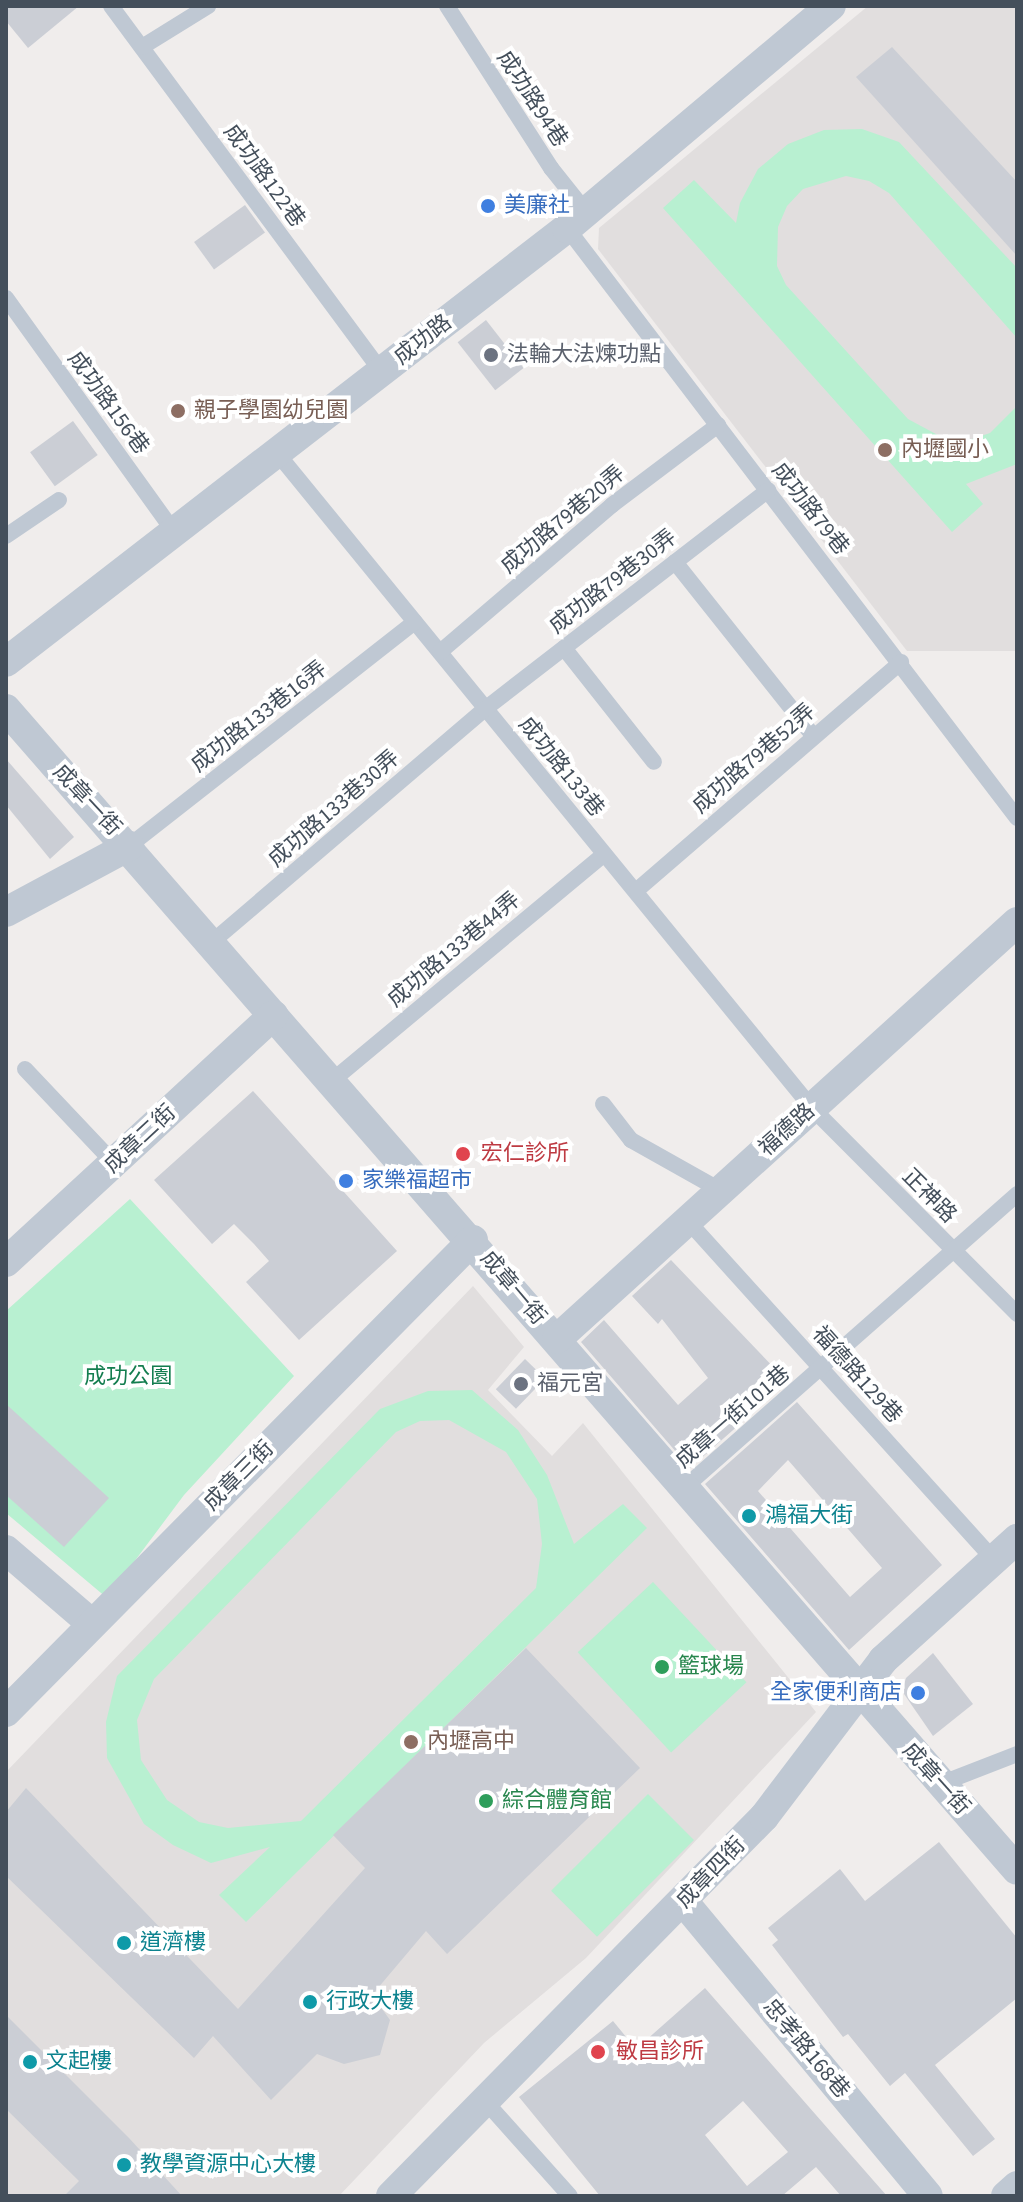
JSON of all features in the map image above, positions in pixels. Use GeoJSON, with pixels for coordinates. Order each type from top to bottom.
{"type":"FeatureCollection","features":[{"type":"Feature","properties":{"kind":"street","name":"成功路"},"geometry":{"type":"LineString","coordinates":[[6,662],[577,220],[831,6]]}},
{"type":"Feature","properties":{"kind":"street","name":"成章一街"},"geometry":{"type":"LineString","coordinates":[[6,709],[473,1240],[859,1694],[1017,1870]]}},
{"type":"Feature","properties":{"kind":"street"},"geometry":{"type":"LineString","coordinates":[[6,912],[129,846]]}},
{"type":"Feature","properties":{"kind":"street","name":"福德路"},"geometry":{"type":"LineString","coordinates":[[557,1339],[1017,922]]}},
{"type":"Feature","properties":{"kind":"street","name":"成章二街"},"geometry":{"type":"LineString","coordinates":[[7,1260],[274,1015]]}},
{"type":"Feature","properties":{"kind":"street","name":"成章三街"},"geometry":{"type":"LineString","coordinates":[[6,1712],[473,1240]]}},
{"type":"Feature","properties":{"kind":"street","name":"成章四街"},"geometry":{"type":"LineString","coordinates":[[396,2194],[764,1817],[883,1660],[1017,1539]]}},
{"type":"Feature","properties":{"kind":"street"},"geometry":{"type":"LineString","coordinates":[[6,1550],[92,1624]]}},
{"type":"Feature","properties":{"kind":"street","name":"忠孝路168巷"},"geometry":{"type":"LineString","coordinates":[[683,1901],[928,2196]]}},
{"type":"Feature","properties":{"kind":"street"},"geometry":{"type":"LineString","coordinates":[[1006,2196],[1017,2186]]}},
{"type":"Feature","properties":{"kind":"lane","name":"成功路122巷"},"geometry":{"type":"LineString","coordinates":[[111,6],[382,372]]}},
{"type":"Feature","properties":{"kind":"lane"},"geometry":{"type":"LineString","coordinates":[[142,47],[208,6]]}},
{"type":"Feature","properties":{"kind":"lane","name":"成功路94巷"},"geometry":{"type":"LineString","coordinates":[[447,6],[551,168],[577,220]]}},
{"type":"Feature","properties":{"kind":"lane","name":"成功路79巷"},"geometry":{"type":"LineString","coordinates":[[577,220],[718,425],[1017,818]]}},
{"type":"Feature","properties":{"kind":"lane","name":"成功路156巷"},"geometry":{"type":"LineString","coordinates":[[6,298],[175,533]]}},
{"type":"Feature","properties":{"kind":"lane","name":"成功路79巷20弄"},"geometry":{"type":"LineString","coordinates":[[440,652],[612,505],[718,425]]}},
{"type":"Feature","properties":{"kind":"lane","name":"成功路133巷"},"geometry":{"type":"LineString","coordinates":[[277,453],[812,1108]]}},
{"type":"Feature","properties":{"kind":"lane","name":"成功路79巷30弄"},"geometry":{"type":"LineString","coordinates":[[485,709],[768,490]]}},
{"type":"Feature","properties":{"kind":"lane"},"geometry":{"type":"LineString","coordinates":[[6,536],[59,500]]}},
{"type":"Feature","properties":{"kind":"lane"},"geometry":{"type":"LineString","coordinates":[[675,562],[814,737]]}},
{"type":"Feature","properties":{"kind":"lane","name":"成功路133巷16弄"},"geometry":{"type":"LineString","coordinates":[[129,846],[415,622]]}},
{"type":"Feature","properties":{"kind":"lane"},"geometry":{"type":"LineString","coordinates":[[564,648],[654,762]]}},
{"type":"Feature","properties":{"kind":"lane","name":"成功路79巷52弄"},"geometry":{"type":"LineString","coordinates":[[637,890],[901,662]]}},
{"type":"Feature","properties":{"kind":"lane","name":"成功路133巷30弄"},"geometry":{"type":"LineString","coordinates":[[212,942],[485,709]]}},
{"type":"Feature","properties":{"kind":"lane","name":"成功路133巷44弄"},"geometry":{"type":"LineString","coordinates":[[333,1080],[604,854]]}},
{"type":"Feature","properties":{"kind":"lane"},"geometry":{"type":"LineString","coordinates":[[25,1069],[114,1163]]}},
{"type":"Feature","properties":{"kind":"lane"},"geometry":{"type":"LineString","coordinates":[[603,1104],[631,1140],[720,1190]]}},
{"type":"Feature","properties":{"kind":"lane","name":"正神路"},"geometry":{"type":"LineString","coordinates":[[812,1108],[1017,1314]]}},
{"type":"Feature","properties":{"kind":"lane","name":"成章一街101巷"},"geometry":{"type":"LineString","coordinates":[[685,1487],[822,1370],[1017,1194]]}},
{"type":"Feature","properties":{"kind":"lane","name":"福德路129巷"},"geometry":{"type":"LineString","coordinates":[[687,1220],[994,1560]]}},
{"type":"Feature","properties":{"kind":"lane"},"geometry":{"type":"LineString","coordinates":[[940,1784],[1017,1754]]}},
{"type":"Feature","properties":{"kind":"lane"},"geometry":{"type":"LineString","coordinates":[[485,2101],[570,2196]]}},
{"type":"Feature","properties":{"kind":"shaded area","name":"內壢國小"},"geometry":{"type":"Polygon","coordinates":[[[868,6],[1017,6],[1017,651],[907,651],[598,249],[599,228],[868,6]]]}},
{"type":"Feature","properties":{"kind":"shaded area","name":"內壢高中"},"geometry":{"type":"Polygon","coordinates":[[[473,1286],[524,1347],[488,1390],[552,1456],[583,1423],[816,1712],[586,1958],[484,2043],[339,2196],[6,2196],[6,1772],[473,1286]]]}},
{"type":"Feature","properties":{"kind":"green space"},"geometry":{"type":"Polygon","coordinates":[[[862,129],[899,142],[1017,268],[1017,338],[889,193],[869,181],[846,176],[803,189],[787,206],[778,227],[777,266],[786,285],[908,419],[947,440],[969,440],[990,433],[1017,406],[1017,464],[966,484],[983,504],[952,532],[663,208],[694,180],[736,223],[740,203],[758,169],[788,144],[824,130],[862,129]]]}},
{"type":"Feature","properties":{"kind":"green space","name":"成功公園"},"geometry":{"type":"Polygon","coordinates":[[[130,1199],[294,1376],[184,1495],[107,1598],[6,1513],[6,1311],[130,1199]]]}},
{"type":"Feature","properties":{"kind":"green space"},"geometry":{"type":"Polygon","coordinates":[[[472,1390],[518,1430],[547,1475],[574,1544],[623,1504],[647,1528],[246,1922],[219,1895],[270,1847],[211,1863],[173,1845],[144,1824],[107,1758],[106,1722],[117,1676],[380,1409],[428,1391],[472,1390]],[[449,1420],[420,1421],[396,1432],[154,1679],[137,1720],[141,1760],[167,1800],[199,1822],[228,1828],[301,1821],[536,1588],[542,1544],[537,1499],[506,1452],[449,1420]]]}},
{"type":"Feature","properties":{"kind":"green space","name":"籃球場"},"geometry":{"type":"Polygon","coordinates":[[[653,1582],[746,1682],[671,1752],[578,1652],[653,1582]]]}},
{"type":"Feature","properties":{"kind":"green space"},"geometry":{"type":"Polygon","coordinates":[[[648,1794],[694,1840],[597,1937],[551,1891],[648,1794]]]}},
{"type":"Feature","properties":{"kind":"building"},"geometry":{"type":"Polygon","coordinates":[[[6,6],[79,6],[28,48],[6,21],[6,6]]]}},
{"type":"Feature","properties":{"kind":"building"},"geometry":{"type":"Polygon","coordinates":[[[892,47],[1017,182],[1017,256],[856,77],[892,47]]]}},
{"type":"Feature","properties":{"kind":"building"},"geometry":{"type":"Polygon","coordinates":[[[245,205],[265,233],[214,270],[194,242],[245,205]]]}},
{"type":"Feature","properties":{"kind":"building","name":"法輪大法煉功點"},"geometry":{"type":"Polygon","coordinates":[[[486,320],[524,368],[495,390],[458,342],[486,320]]]}},
{"type":"Feature","properties":{"kind":"building"},"geometry":{"type":"Polygon","coordinates":[[[73,421],[98,455],[55,486],[30,452],[73,421]]]}},
{"type":"Feature","properties":{"kind":"building"},"geometry":{"type":"Polygon","coordinates":[[[6,759],[74,837],[50,859],[6,805],[6,759]]]}},
{"type":"Feature","properties":{"kind":"building"},"geometry":{"type":"Polygon","coordinates":[[[253,1091],[397,1251],[299,1340],[246,1282],[269,1261],[254,1244],[234,1224],[212,1244],[154,1180],[253,1091]]]}},
{"type":"Feature","properties":{"kind":"building"},"geometry":{"type":"Polygon","coordinates":[[[671,1260],[780,1374],[775,1378],[783,1386],[690,1468],[581,1342],[604,1320],[678,1405],[708,1378],[662,1319],[658,1324],[632,1296],[671,1260]]]}},
{"type":"Feature","properties":{"kind":"building","name":"福元宮"},"geometry":{"type":"Polygon","coordinates":[[[525,1359],[545,1378],[516,1409],[496,1389],[525,1359]]]}},
{"type":"Feature","properties":{"kind":"building","name":"鴻福大街"},"geometry":{"type":"Polygon","coordinates":[[[797,1402],[942,1565],[849,1650],[705,1484],[797,1402]],[[788,1460],[758,1491],[850,1597],[882,1568],[788,1460]]]}},
{"type":"Feature","properties":{"kind":"building"},"geometry":{"type":"Polygon","coordinates":[[[6,1404],[109,1498],[64,1547],[6,1495],[6,1404]]]}},
{"type":"Feature","properties":{"kind":"building"},"geometry":{"type":"Polygon","coordinates":[[[526,1648],[640,1768],[447,1954],[426,1931],[372,1995],[390,2020],[380,2055],[344,2064],[317,2054],[271,2100],[213,2036],[194,2058],[6,1876],[6,1812],[26,1788],[238,2009],[365,1868],[333,1835],[526,1648]]]}},
{"type":"Feature","properties":{"kind":"building"},"geometry":{"type":"Polygon","coordinates":[[[933,1653],[973,1704],[933,1736],[902,1691],[906,1678],[933,1653]]]}},
{"type":"Feature","properties":{"kind":"building"},"geometry":{"type":"Polygon","coordinates":[[[939,1842],[1017,1938],[1017,1998],[935,2065],[995,2139],[973,2156],[905,2073],[890,2086],[848,2034],[843,2037],[772,1945],[778,1940],[768,1928],[840,1869],[865,1901],[939,1842]]]}},
{"type":"Feature","properties":{"kind":"building"},"geometry":{"type":"Polygon","coordinates":[[[705,1988],[887,2196],[841,2196],[816,2167],[782,2196],[600,2196],[519,2097],[613,2021],[636,2049],[705,1988]],[[743,2101],[705,2135],[747,2186],[788,2152],[743,2101]]]}},
{"type":"Feature","properties":{"kind":"building","name":"文起樓"},"geometry":{"type":"Polygon","coordinates":[[[6,2015],[129,2138],[182,2196],[64,2196],[79,2181],[6,2109],[6,2015]]]}},
{"type":"Feature","properties":{"kind":"place","name":"美廉社"},"geometry":{"type":"Point","coordinates":[488,206]}},
{"type":"Feature","properties":{"kind":"place","name":"法輪大法煉功點"},"geometry":{"type":"Point","coordinates":[491,355]}},
{"type":"Feature","properties":{"kind":"place","name":"親子學園幼兒園"},"geometry":{"type":"Point","coordinates":[178,411]}},
{"type":"Feature","properties":{"kind":"place","name":"內壢國小"},"geometry":{"type":"Point","coordinates":[885,450]}},
{"type":"Feature","properties":{"kind":"place","name":"宏仁診所"},"geometry":{"type":"Point","coordinates":[463,1154]}},
{"type":"Feature","properties":{"kind":"place","name":"家樂福超市"},"geometry":{"type":"Point","coordinates":[346,1181]}},
{"type":"Feature","properties":{"kind":"place","name":"福元宮"},"geometry":{"type":"Point","coordinates":[521,1384]}},
{"type":"Feature","properties":{"kind":"place","name":"鴻福大街"},"geometry":{"type":"Point","coordinates":[749,1516]}},
{"type":"Feature","properties":{"kind":"place","name":"籃球場"},"geometry":{"type":"Point","coordinates":[662,1667]}},
{"type":"Feature","properties":{"kind":"place","name":"全家便利商店"},"geometry":{"type":"Point","coordinates":[918,1693]}},
{"type":"Feature","properties":{"kind":"place","name":"內壢高中"},"geometry":{"type":"Point","coordinates":[411,1742]}},
{"type":"Feature","properties":{"kind":"place","name":"綜合體育館"},"geometry":{"type":"Point","coordinates":[486,1801]}},
{"type":"Feature","properties":{"kind":"place","name":"道濟樓"},"geometry":{"type":"Point","coordinates":[124,1943]}},
{"type":"Feature","properties":{"kind":"place","name":"行政大樓"},"geometry":{"type":"Point","coordinates":[310,2002]}},
{"type":"Feature","properties":{"kind":"place","name":"敏昌診所"},"geometry":{"type":"Point","coordinates":[598,2052]}},
{"type":"Feature","properties":{"kind":"place","name":"文起樓"},"geometry":{"type":"Point","coordinates":[30,2062]}},
{"type":"Feature","properties":{"kind":"place","name":"教學資源中心大樓"},"geometry":{"type":"Point","coordinates":[124,2165]}}]}
